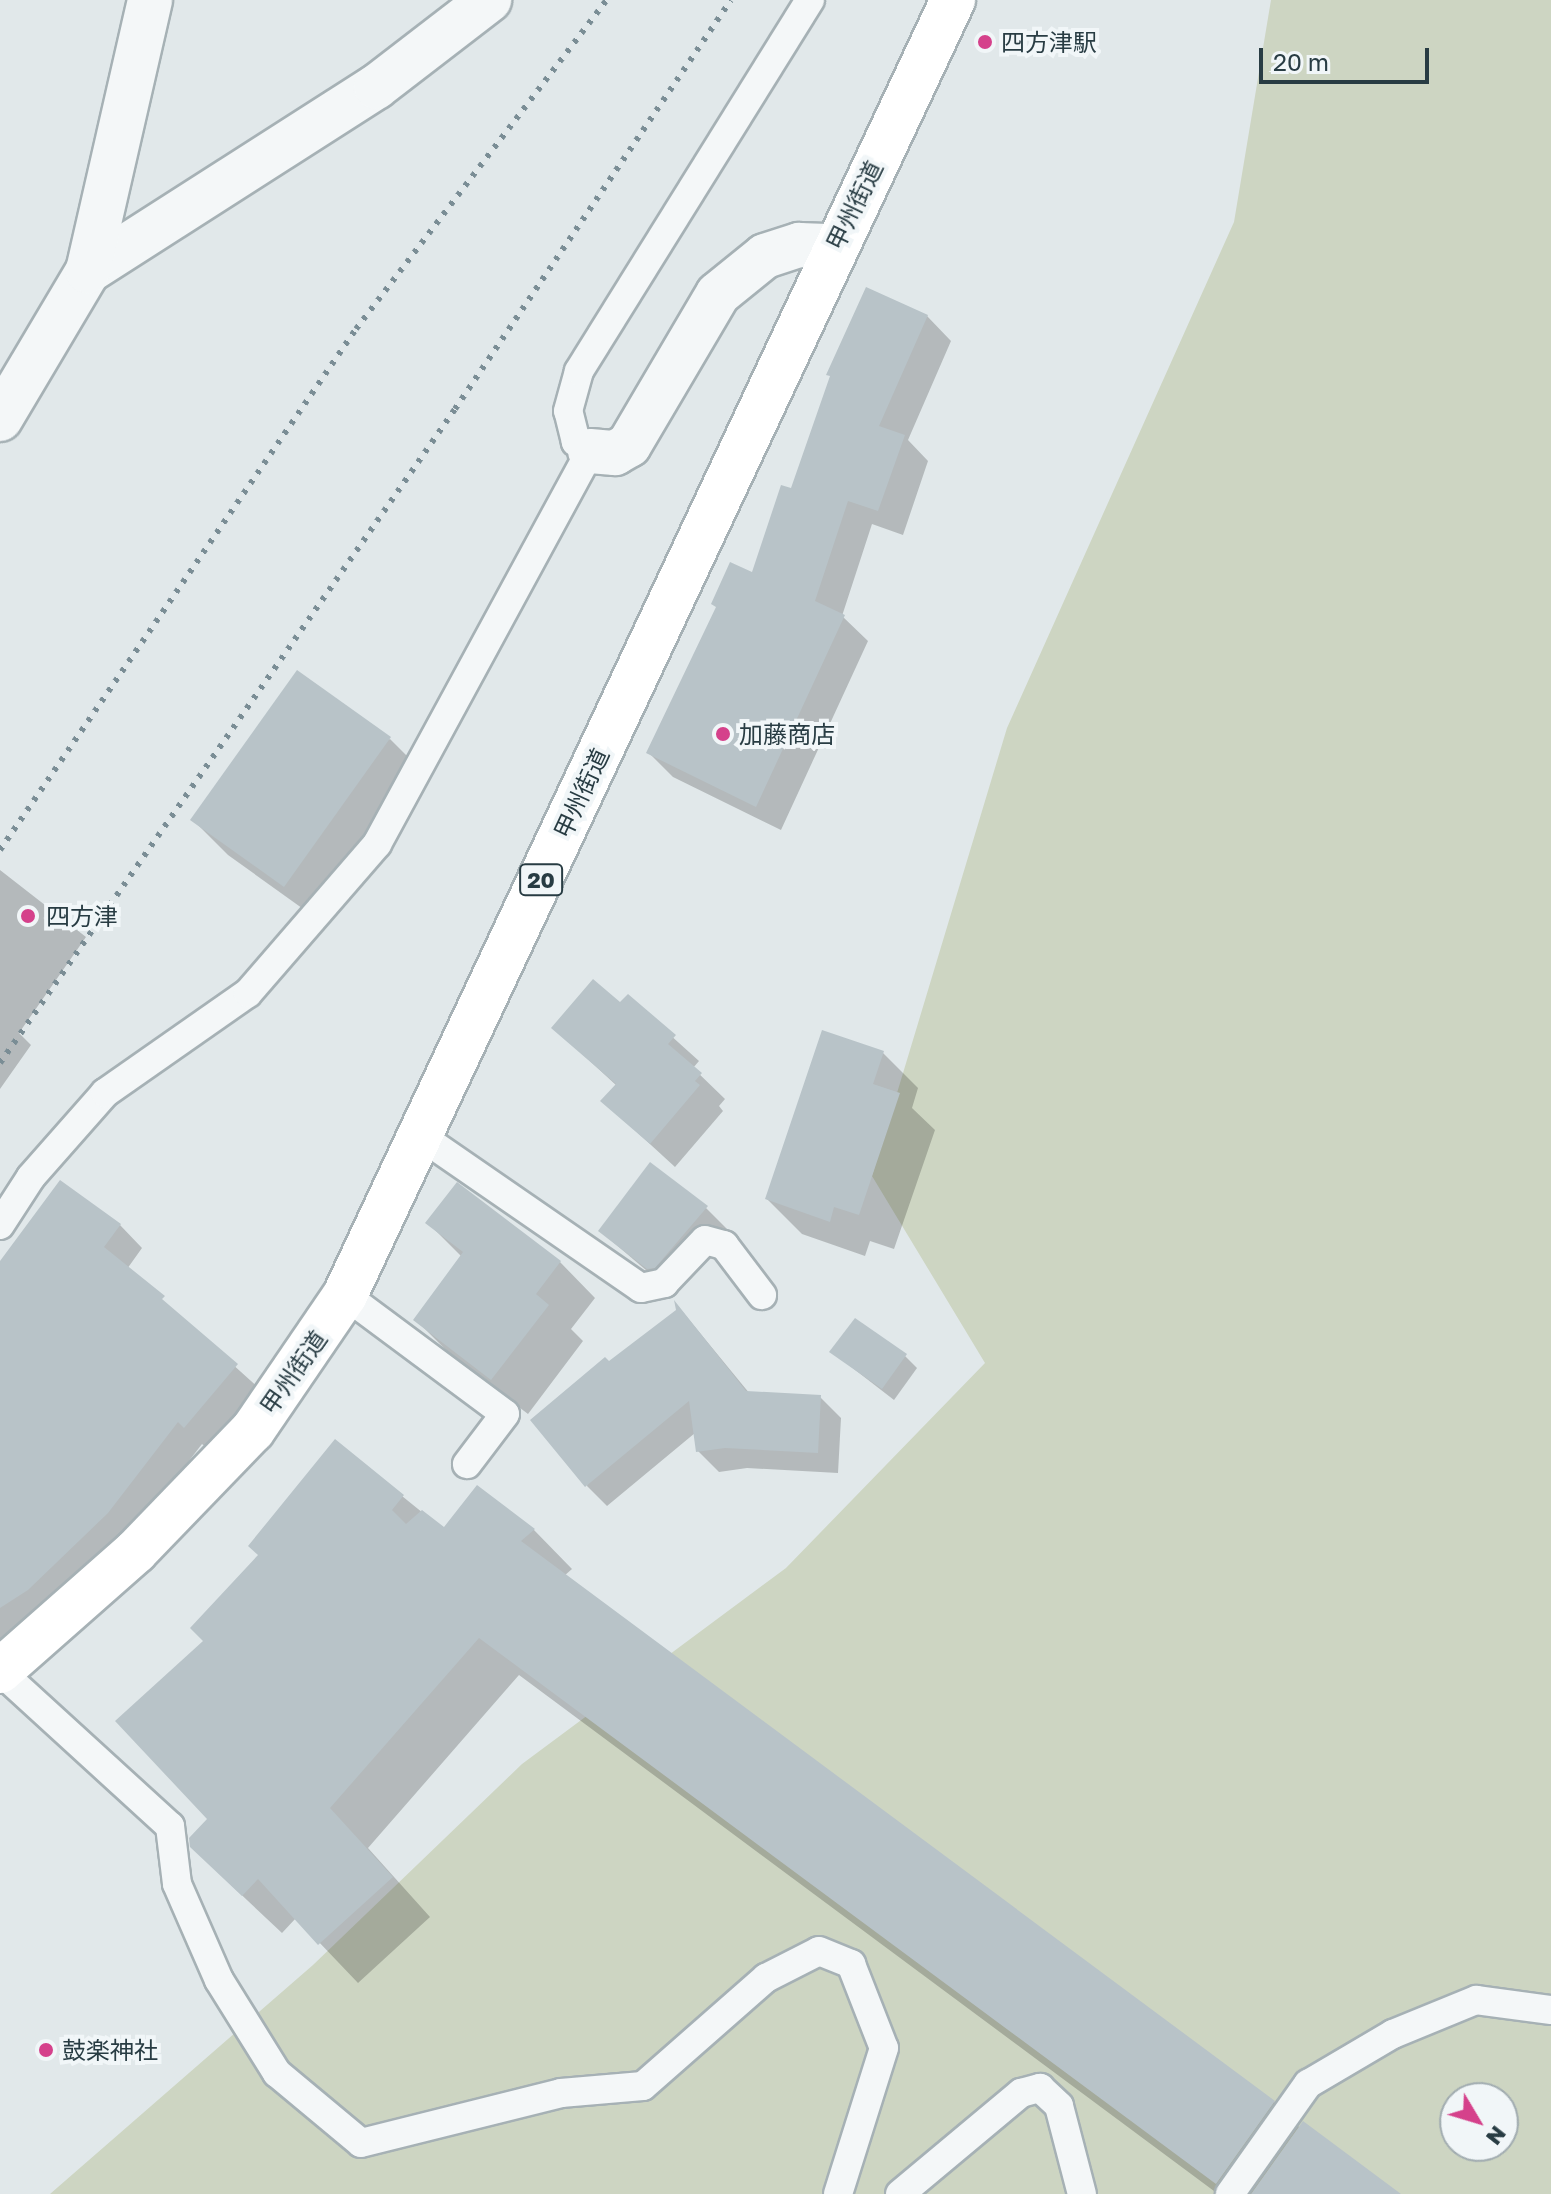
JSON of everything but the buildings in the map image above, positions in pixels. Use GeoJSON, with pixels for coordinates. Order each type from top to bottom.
{"type":"FeatureCollection","features":[{"type":"Feature","properties":{"kind":"highway","name":"甲州街道"},"geometry":{"type":"LineString","coordinates":[[0,1671],[136,1551],[253,1430],[345,1295],[422,1137],[834,246],[953,0]]}},
{"type":"Feature","properties":{"kind":"street"},"geometry":{"type":"LineString","coordinates":[[0,419],[88,271],[150,0]]}},
{"type":"Feature","properties":{"kind":"street"},"geometry":{"type":"LineString","coordinates":[[88,271],[376,87],[489,0]]}},
{"type":"Feature","properties":{"kind":"street"},"geometry":{"type":"LineString","coordinates":[[590,451],[615,453],[629,445],[718,294],[765,256],[799,245],[834,246]]}},
{"type":"Feature","properties":{"kind":"lane"},"geometry":{"type":"LineString","coordinates":[[0,1225],[31,1177],[105,1093],[248,993],[377,844],[590,451],[576,442],[568,411],[579,371],[810,0]]}},
{"type":"Feature","properties":{"kind":"lane"},"geometry":{"type":"LineString","coordinates":[[422,1137],[641,1288],[664,1283],[705,1240],[724,1245],[762,1295]]}},
{"type":"Feature","properties":{"kind":"lane"},"geometry":{"type":"LineString","coordinates":[[345,1295],[505,1414],[467,1464]]}},
{"type":"Feature","properties":{"kind":"lane"},"geometry":{"type":"LineString","coordinates":[[0,1671],[170,1826],[177,1884],[219,1980],[277,2073],[361,2143],[561,2093],[643,2086],[766,1978],[819,1951],[851,1964],[884,2048],[838,2194]]}},
{"type":"Feature","properties":{"kind":"lane"},"geometry":{"type":"LineString","coordinates":[[1230,2194],[1308,2084],[1393,2034],[1476,2000],[1551,2010]]}},
{"type":"Feature","properties":{"kind":"lane"},"geometry":{"type":"LineString","coordinates":[[900,2194],[1021,2093],[1040,2088],[1059,2106],[1082,2194]]}},
{"type":"Feature","properties":{"kind":"green space"},"geometry":{"type":"Polygon","coordinates":[[[1271,0],[1551,0],[1551,2194],[50,2194],[313,1965],[522,1764],[786,1568],[985,1363],[872,1176],[1007,728],[1234,222],[1271,0]]]}},
{"type":"Feature","properties":{"kind":"railway"},"geometry":{"type":"LineString","coordinates":[[0,850],[356,329],[607,0]]}},
{"type":"Feature","properties":{"kind":"railway"},"geometry":{"type":"LineString","coordinates":[[0,1063],[455,409],[731,0]]}},
{"type":"Feature","properties":{"kind":"place","name":"四方津駅"},"geometry":{"type":"Point","coordinates":[985,42]}},
{"type":"Feature","properties":{"kind":"place","name":"加藤商店"},"geometry":{"type":"Point","coordinates":[723,734]}},
{"type":"Feature","properties":{"kind":"place","name":"四方津"},"geometry":{"type":"Point","coordinates":[28,916]}},
{"type":"Feature","properties":{"kind":"place","name":"鼓楽神社"},"geometry":{"type":"Point","coordinates":[46,2050]}}]}
